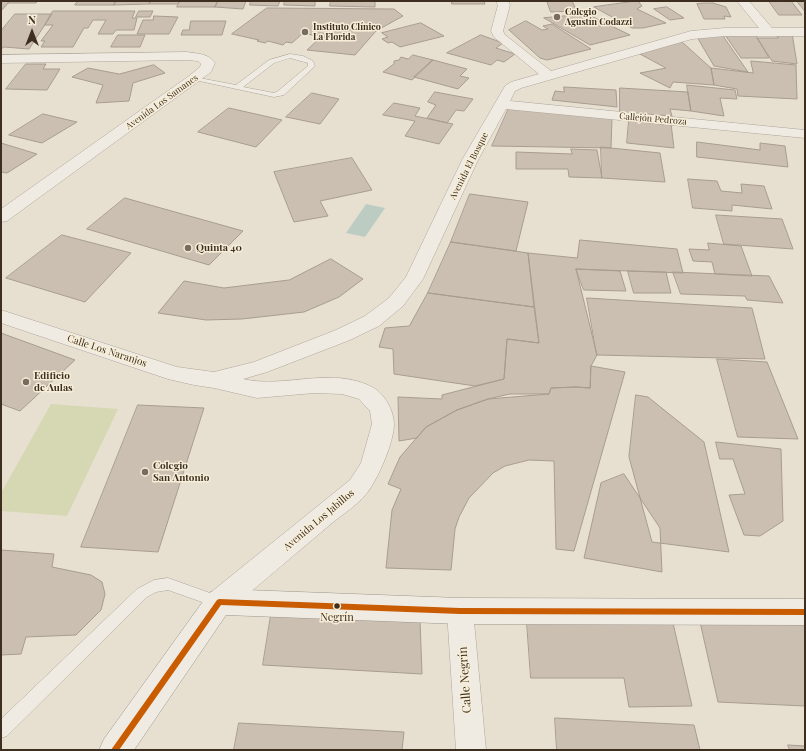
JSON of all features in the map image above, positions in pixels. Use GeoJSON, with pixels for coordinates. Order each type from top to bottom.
{"type":"FeatureCollection","features":[{"type":"Feature","properties":{"kind":"street"},"geometry":{"type":"LineString","coordinates":[[502,1],[504,5],[497,31],[500,37],[548,75]]}},
{"type":"Feature","properties":{"kind":"street"},"geometry":{"type":"LineString","coordinates":[[743,1],[769,32]]}},
{"type":"Feature","properties":{"kind":"street","name":"Avenida El Bosque"},"geometry":{"type":"LineString","coordinates":[[214,380],[260,366],[343,335],[372,321],[396,302],[414,279],[470,160],[510,89],[516,85],[691,35],[713,33],[805,32]]}},
{"type":"Feature","properties":{"kind":"street","name":"Avenida Los Samanes"},"geometry":{"type":"LineString","coordinates":[[1,59],[187,56],[202,58],[208,63],[206,69],[194,79],[1,217]]}},
{"type":"Feature","properties":{"kind":"street","name":"Callejón Pedroza"},"geometry":{"type":"LineString","coordinates":[[501,104],[805,134]]}},
{"type":"Feature","properties":{"kind":"street","name":"Calle Los Naranjos"},"geometry":{"type":"LineString","coordinates":[[1,316],[175,374],[214,380]]}},
{"type":"Feature","properties":{"kind":"street","name":"Avenida Los Jabillos"},"geometry":{"type":"LineString","coordinates":[[115,750],[219,602],[358,487],[372,465],[383,424],[380,408],[367,394],[343,386],[314,385],[257,390],[214,380]]}},
{"type":"Feature","properties":{"kind":"street"},"geometry":{"type":"LineString","coordinates":[[219,602],[460,611],[805,612]]}},
{"type":"Feature","properties":{"kind":"street","name":"Calle Negrín"},"geometry":{"type":"LineString","coordinates":[[460,611],[471,750]]}},
{"type":"Feature","properties":{"kind":"lane"},"geometry":{"type":"LineString","coordinates":[[194,79],[238,87],[265,94],[281,93],[312,66],[311,62],[294,56],[270,60],[238,87]]}},
{"type":"Feature","properties":{"kind":"lane"},"geometry":{"type":"LineString","coordinates":[[1,730],[142,593],[154,586],[168,584],[219,602]]}},
{"type":"Feature","properties":{"kind":"green space"},"geometry":{"type":"Polygon","coordinates":[[[51,404],[118,409],[67,516],[1,511],[1,493],[51,404]]]}},
{"type":"Feature","properties":{"kind":"shaded area"},"geometry":{"type":"Polygon","coordinates":[[[366,204],[385,208],[365,237],[346,233],[366,204]]]}},
{"type":"Feature","properties":{"kind":"building"},"geometry":{"type":"Polygon","coordinates":[[[1,1],[10,1],[1,11],[1,1]]]}},
{"type":"Feature","properties":{"kind":"building"},"geometry":{"type":"Polygon","coordinates":[[[10,1],[38,1],[36,3],[8,3],[10,1]]]}},
{"type":"Feature","properties":{"kind":"building"},"geometry":{"type":"Polygon","coordinates":[[[78,1],[116,1],[114,5],[75,5],[78,1]]]}},
{"type":"Feature","properties":{"kind":"building"},"geometry":{"type":"Polygon","coordinates":[[[116,1],[151,1],[149,4],[114,5],[116,1]]]}},
{"type":"Feature","properties":{"kind":"building"},"geometry":{"type":"Polygon","coordinates":[[[151,1],[180,1],[178,4],[149,4],[151,1]]]}},
{"type":"Feature","properties":{"kind":"building"},"geometry":{"type":"Polygon","coordinates":[[[180,1],[218,1],[215,7],[177,7],[180,1]]]}},
{"type":"Feature","properties":{"kind":"building"},"geometry":{"type":"Polygon","coordinates":[[[218,1],[246,1],[243,9],[215,7],[218,1]]]}},
{"type":"Feature","properties":{"kind":"building"},"geometry":{"type":"Polygon","coordinates":[[[251,1],[280,1],[278,6],[250,5],[251,1]]]}},
{"type":"Feature","properties":{"kind":"building"},"geometry":{"type":"Polygon","coordinates":[[[285,1],[315,1],[315,6],[284,5],[285,1]]]}},
{"type":"Feature","properties":{"kind":"building"},"geometry":{"type":"Polygon","coordinates":[[[331,1],[375,1],[375,7],[330,6],[331,1]]]}},
{"type":"Feature","properties":{"kind":"building"},"geometry":{"type":"Polygon","coordinates":[[[452,1],[484,1],[485,4],[452,4],[452,1]]]}},
{"type":"Feature","properties":{"kind":"building"},"geometry":{"type":"Polygon","coordinates":[[[547,1],[572,1],[577,11],[551,12],[547,1]]]}},
{"type":"Feature","properties":{"kind":"building"},"geometry":{"type":"Polygon","coordinates":[[[638,1],[642,6],[637,9],[666,23],[643,28],[632,28],[594,7],[638,1]]]}},
{"type":"Feature","properties":{"kind":"building"},"geometry":{"type":"Polygon","coordinates":[[[769,1],[791,1],[802,15],[779,15],[769,1]]]}},
{"type":"Feature","properties":{"kind":"building"},"geometry":{"type":"Polygon","coordinates":[[[797,1],[805,1],[805,11],[797,1]]]}},
{"type":"Feature","properties":{"kind":"building"},"geometry":{"type":"Polygon","coordinates":[[[713,3],[726,7],[731,17],[724,16],[725,19],[704,19],[697,4],[713,3]]]}},
{"type":"Feature","properties":{"kind":"building"},"geometry":{"type":"Polygon","coordinates":[[[667,7],[684,18],[670,20],[654,9],[667,7]]]}},
{"type":"Feature","properties":{"kind":"building","name":"Instituto Clínico La Florida"},"geometry":{"type":"Polygon","coordinates":[[[267,8],[394,9],[403,16],[376,31],[355,55],[307,50],[321,37],[303,33],[292,43],[286,42],[283,45],[268,41],[265,43],[257,41],[259,40],[232,34],[267,8]]]}},
{"type":"Feature","properties":{"kind":"building"},"geometry":{"type":"Polygon","coordinates":[[[53,11],[135,11],[132,18],[137,18],[134,30],[116,30],[113,34],[98,34],[106,20],[93,20],[88,28],[84,28],[73,47],[41,47],[45,41],[41,41],[53,25],[45,25],[53,11]]]}},
{"type":"Feature","properties":{"kind":"building"},"geometry":{"type":"Polygon","coordinates":[[[139,11],[153,11],[150,17],[136,17],[139,11]]]}},
{"type":"Feature","properties":{"kind":"building"},"geometry":{"type":"Polygon","coordinates":[[[15,14],[52,14],[29,49],[4,47],[1,49],[1,31],[15,14]]]}},
{"type":"Feature","properties":{"kind":"building"},"geometry":{"type":"Polygon","coordinates":[[[587,14],[630,35],[590,45],[544,18],[587,14]]]}},
{"type":"Feature","properties":{"kind":"building"},"geometry":{"type":"Polygon","coordinates":[[[154,16],[178,17],[169,34],[137,34],[143,20],[153,20],[154,16]]]}},
{"type":"Feature","properties":{"kind":"building"},"geometry":{"type":"Polygon","coordinates":[[[191,21],[226,21],[222,35],[181,35],[183,30],[189,30],[191,21]]]}},
{"type":"Feature","properties":{"kind":"building"},"geometry":{"type":"Polygon","coordinates":[[[526,21],[542,30],[548,29],[543,26],[552,24],[591,49],[547,60],[540,58],[509,30],[526,21]]]}},
{"type":"Feature","properties":{"kind":"building"},"geometry":{"type":"Polygon","coordinates":[[[421,23],[444,36],[400,47],[392,42],[388,43],[382,39],[388,37],[382,33],[421,23]]]}},
{"type":"Feature","properties":{"kind":"building"},"geometry":{"type":"Polygon","coordinates":[[[775,33],[792,33],[797,64],[772,61],[757,38],[778,38],[775,33]]]}},
{"type":"Feature","properties":{"kind":"building"},"geometry":{"type":"Polygon","coordinates":[[[755,34],[769,58],[741,58],[725,35],[755,34]]]}},
{"type":"Feature","properties":{"kind":"building"},"geometry":{"type":"Polygon","coordinates":[[[118,35],[145,35],[140,47],[111,47],[118,35]]]}},
{"type":"Feature","properties":{"kind":"building"},"geometry":{"type":"Polygon","coordinates":[[[481,35],[503,43],[496,48],[515,54],[504,62],[497,60],[491,65],[447,53],[481,35]]]}},
{"type":"Feature","properties":{"kind":"building"},"geometry":{"type":"Polygon","coordinates":[[[723,36],[748,72],[714,66],[697,37],[723,36]]]}},
{"type":"Feature","properties":{"kind":"building"},"geometry":{"type":"Polygon","coordinates":[[[682,42],[711,68],[714,85],[673,82],[670,88],[640,73],[666,68],[640,54],[682,42]]]}},
{"type":"Feature","properties":{"kind":"building"},"geometry":{"type":"Polygon","coordinates":[[[413,55],[433,60],[412,80],[383,72],[394,64],[394,61],[399,60],[401,57],[408,59],[413,55]]]}},
{"type":"Feature","properties":{"kind":"building"},"geometry":{"type":"Polygon","coordinates":[[[433,60],[467,69],[460,76],[469,78],[458,89],[414,77],[433,60]]]}},
{"type":"Feature","properties":{"kind":"building"},"geometry":{"type":"Polygon","coordinates":[[[751,61],[796,65],[797,99],[738,96],[737,89],[714,85],[711,68],[753,73],[751,61]]]}},
{"type":"Feature","properties":{"kind":"building"},"geometry":{"type":"Polygon","coordinates":[[[26,64],[46,64],[43,69],[60,69],[47,90],[6,89],[26,64]]]}},
{"type":"Feature","properties":{"kind":"building"},"geometry":{"type":"Polygon","coordinates":[[[154,65],[165,73],[133,83],[129,101],[96,103],[103,85],[72,77],[88,68],[119,74],[154,65]]]}},
{"type":"Feature","properties":{"kind":"building"},"geometry":{"type":"Polygon","coordinates":[[[687,85],[735,90],[737,99],[720,98],[724,116],[691,111],[687,85]]]}},
{"type":"Feature","properties":{"kind":"building"},"geometry":{"type":"Polygon","coordinates":[[[564,87],[616,90],[617,107],[552,100],[555,91],[564,92],[564,87]]]}},
{"type":"Feature","properties":{"kind":"building"},"geometry":{"type":"Polygon","coordinates":[[[620,88],[688,92],[691,111],[670,109],[672,116],[620,112],[620,88]]]}},
{"type":"Feature","properties":{"kind":"building"},"geometry":{"type":"Polygon","coordinates":[[[435,92],[473,99],[464,111],[456,110],[447,123],[427,118],[436,105],[428,102],[435,92]]]}},
{"type":"Feature","properties":{"kind":"building"},"geometry":{"type":"Polygon","coordinates":[[[312,93],[339,99],[320,124],[286,117],[312,93]]]}},
{"type":"Feature","properties":{"kind":"building"},"geometry":{"type":"Polygon","coordinates":[[[394,103],[420,108],[415,116],[453,124],[439,144],[405,136],[415,121],[383,115],[394,103]]]}},
{"type":"Feature","properties":{"kind":"building"},"geometry":{"type":"Polygon","coordinates":[[[229,108],[282,120],[256,147],[198,132],[229,108]]]}},
{"type":"Feature","properties":{"kind":"building"},"geometry":{"type":"Polygon","coordinates":[[[509,108],[612,117],[611,148],[492,146],[509,108]]]}},
{"type":"Feature","properties":{"kind":"building"},"geometry":{"type":"Polygon","coordinates":[[[43,114],[77,122],[42,143],[9,135],[43,114]]]}},
{"type":"Feature","properties":{"kind":"building"},"geometry":{"type":"Polygon","coordinates":[[[629,121],[671,124],[674,148],[627,143],[629,121]]]}},
{"type":"Feature","properties":{"kind":"building"},"geometry":{"type":"Polygon","coordinates":[[[697,142],[760,150],[760,143],[785,146],[788,167],[697,157],[697,142]]]}},
{"type":"Feature","properties":{"kind":"building"},"geometry":{"type":"Polygon","coordinates":[[[1,143],[37,154],[7,173],[1,172],[1,143]]]}},
{"type":"Feature","properties":{"kind":"building"},"geometry":{"type":"Polygon","coordinates":[[[601,147],[660,153],[665,182],[602,178],[601,147]]]}},
{"type":"Feature","properties":{"kind":"building"},"geometry":{"type":"Polygon","coordinates":[[[571,149],[597,150],[602,178],[569,177],[568,169],[516,169],[516,152],[572,154],[571,149]]]}},
{"type":"Feature","properties":{"kind":"building"},"geometry":{"type":"Polygon","coordinates":[[[352,158],[372,190],[320,201],[328,216],[294,222],[274,172],[352,158]]]}},
{"type":"Feature","properties":{"kind":"building"},"geometry":{"type":"Polygon","coordinates":[[[688,179],[717,181],[721,191],[742,193],[741,184],[764,186],[772,209],[732,205],[732,211],[693,208],[688,179]]]}},
{"type":"Feature","properties":{"kind":"building"},"geometry":{"type":"Polygon","coordinates":[[[470,194],[528,202],[516,251],[451,242],[470,194]]]}},
{"type":"Feature","properties":{"kind":"building","name":"Quinta 40"},"geometry":{"type":"Polygon","coordinates":[[[125,198],[243,231],[209,265],[87,229],[125,198]]]}},
{"type":"Feature","properties":{"kind":"building"},"geometry":{"type":"Polygon","coordinates":[[[716,215],[782,219],[793,249],[724,244],[716,215]]]}},
{"type":"Feature","properties":{"kind":"building"},"geometry":{"type":"Polygon","coordinates":[[[62,235],[131,253],[85,302],[6,278],[62,235]]]}},
{"type":"Feature","properties":{"kind":"building"},"geometry":{"type":"Polygon","coordinates":[[[580,240],[677,249],[683,273],[576,269],[597,355],[591,366],[590,388],[551,388],[549,394],[488,399],[457,410],[426,427],[417,438],[399,441],[398,397],[442,399],[442,395],[504,379],[507,339],[539,343],[528,253],[577,258],[580,240]]]}},
{"type":"Feature","properties":{"kind":"building"},"geometry":{"type":"Polygon","coordinates":[[[451,242],[528,253],[534,307],[428,293],[451,242]]]}},
{"type":"Feature","properties":{"kind":"building"},"geometry":{"type":"Polygon","coordinates":[[[708,243],[741,246],[752,276],[715,274],[712,262],[693,261],[689,249],[709,250],[708,243]]]}},
{"type":"Feature","properties":{"kind":"building"},"geometry":{"type":"Polygon","coordinates":[[[331,259],[363,279],[339,297],[304,312],[242,319],[206,320],[158,313],[184,281],[224,288],[289,280],[331,259]]]}},
{"type":"Feature","properties":{"kind":"building"},"geometry":{"type":"Polygon","coordinates":[[[576,269],[620,271],[626,291],[584,290],[576,269]]]}},
{"type":"Feature","properties":{"kind":"building"},"geometry":{"type":"Polygon","coordinates":[[[628,271],[666,272],[671,293],[634,293],[628,271]]]}},
{"type":"Feature","properties":{"kind":"building"},"geometry":{"type":"Polygon","coordinates":[[[673,272],[769,276],[783,303],[747,300],[745,296],[681,294],[673,272]]]}},
{"type":"Feature","properties":{"kind":"building"},"geometry":{"type":"Polygon","coordinates":[[[428,293],[534,307],[539,343],[507,339],[504,379],[475,386],[394,374],[393,349],[379,347],[385,328],[409,326],[428,293]]]}},
{"type":"Feature","properties":{"kind":"building"},"geometry":{"type":"Polygon","coordinates":[[[587,298],[752,308],[765,359],[597,355],[587,298]]]}},
{"type":"Feature","properties":{"kind":"building","name":"Edificio de Aulas"},"geometry":{"type":"Polygon","coordinates":[[[1,333],[75,360],[20,411],[1,404],[1,333]]]}},
{"type":"Feature","properties":{"kind":"building"},"geometry":{"type":"Polygon","coordinates":[[[717,359],[767,362],[798,439],[738,437],[717,359]]]}},
{"type":"Feature","properties":{"kind":"building"},"geometry":{"type":"Polygon","coordinates":[[[591,366],[625,372],[574,551],[556,549],[554,461],[529,460],[505,466],[493,473],[469,498],[459,517],[455,529],[451,570],[386,568],[392,510],[401,489],[388,484],[400,457],[426,427],[457,410],[488,399],[510,394],[549,394],[551,388],[590,388],[591,366]]]}},
{"type":"Feature","properties":{"kind":"building"},"geometry":{"type":"Polygon","coordinates":[[[636,395],[648,397],[704,442],[729,552],[652,542],[629,457],[636,395]]]}},
{"type":"Feature","properties":{"kind":"building"},"geometry":{"type":"Polygon","coordinates":[[[138,405],[204,408],[158,552],[81,547],[138,405]]]}},
{"type":"Feature","properties":{"kind":"building"},"geometry":{"type":"Polygon","coordinates":[[[716,442],[781,449],[783,521],[760,536],[744,535],[729,495],[745,494],[733,459],[720,459],[716,442]]]}},
{"type":"Feature","properties":{"kind":"building"},"geometry":{"type":"Polygon","coordinates":[[[624,474],[660,528],[662,572],[584,558],[601,483],[624,474]]]}},
{"type":"Feature","properties":{"kind":"building"},"geometry":{"type":"Polygon","coordinates":[[[1,550],[54,554],[52,567],[91,575],[102,582],[105,594],[101,610],[76,635],[26,637],[21,654],[1,655],[1,550]]]}},
{"type":"Feature","properties":{"kind":"building"},"geometry":{"type":"Polygon","coordinates":[[[271,615],[420,620],[422,674],[263,665],[271,615]]]}},
{"type":"Feature","properties":{"kind":"building"},"geometry":{"type":"Polygon","coordinates":[[[805,621],[805,706],[718,702],[700,622],[805,621]]]}},
{"type":"Feature","properties":{"kind":"building"},"geometry":{"type":"Polygon","coordinates":[[[527,623],[673,623],[692,706],[629,707],[624,678],[531,678],[527,623]]]}},
{"type":"Feature","properties":{"kind":"building"},"geometry":{"type":"Polygon","coordinates":[[[555,718],[694,725],[700,750],[557,750],[555,718]]]}},
{"type":"Feature","properties":{"kind":"building"},"geometry":{"type":"Polygon","coordinates":[[[239,723],[404,732],[402,750],[234,750],[239,723]]]}},
{"type":"Feature","properties":{"kind":"building"},"geometry":{"type":"Polygon","coordinates":[[[788,745],[805,746],[805,750],[790,750],[788,745]]]}},
{"type":"Feature","properties":{"kind":"transit line"},"geometry":{"type":"LineString","coordinates":[[115,750],[219,602],[460,611],[805,612]]}},
{"type":"Feature","properties":{"kind":"place","name":"Colegio Agustín Codazzi"},"geometry":{"type":"Point","coordinates":[557,17]}},
{"type":"Feature","properties":{"kind":"place","name":"Instituto Clínico La Florida"},"geometry":{"type":"Point","coordinates":[305,32]}},
{"type":"Feature","properties":{"kind":"place","name":"Quinta 40"},"geometry":{"type":"Point","coordinates":[188,248]}},
{"type":"Feature","properties":{"kind":"place","name":"Edificio de Aulas"},"geometry":{"type":"Point","coordinates":[26,382]}},
{"type":"Feature","properties":{"kind":"place","name":"Colegio San Antonio"},"geometry":{"type":"Point","coordinates":[145,472]}},
{"type":"Feature","properties":{"kind":"place","name":"Negrín"},"geometry":{"type":"Point","coordinates":[337,606]}}]}
